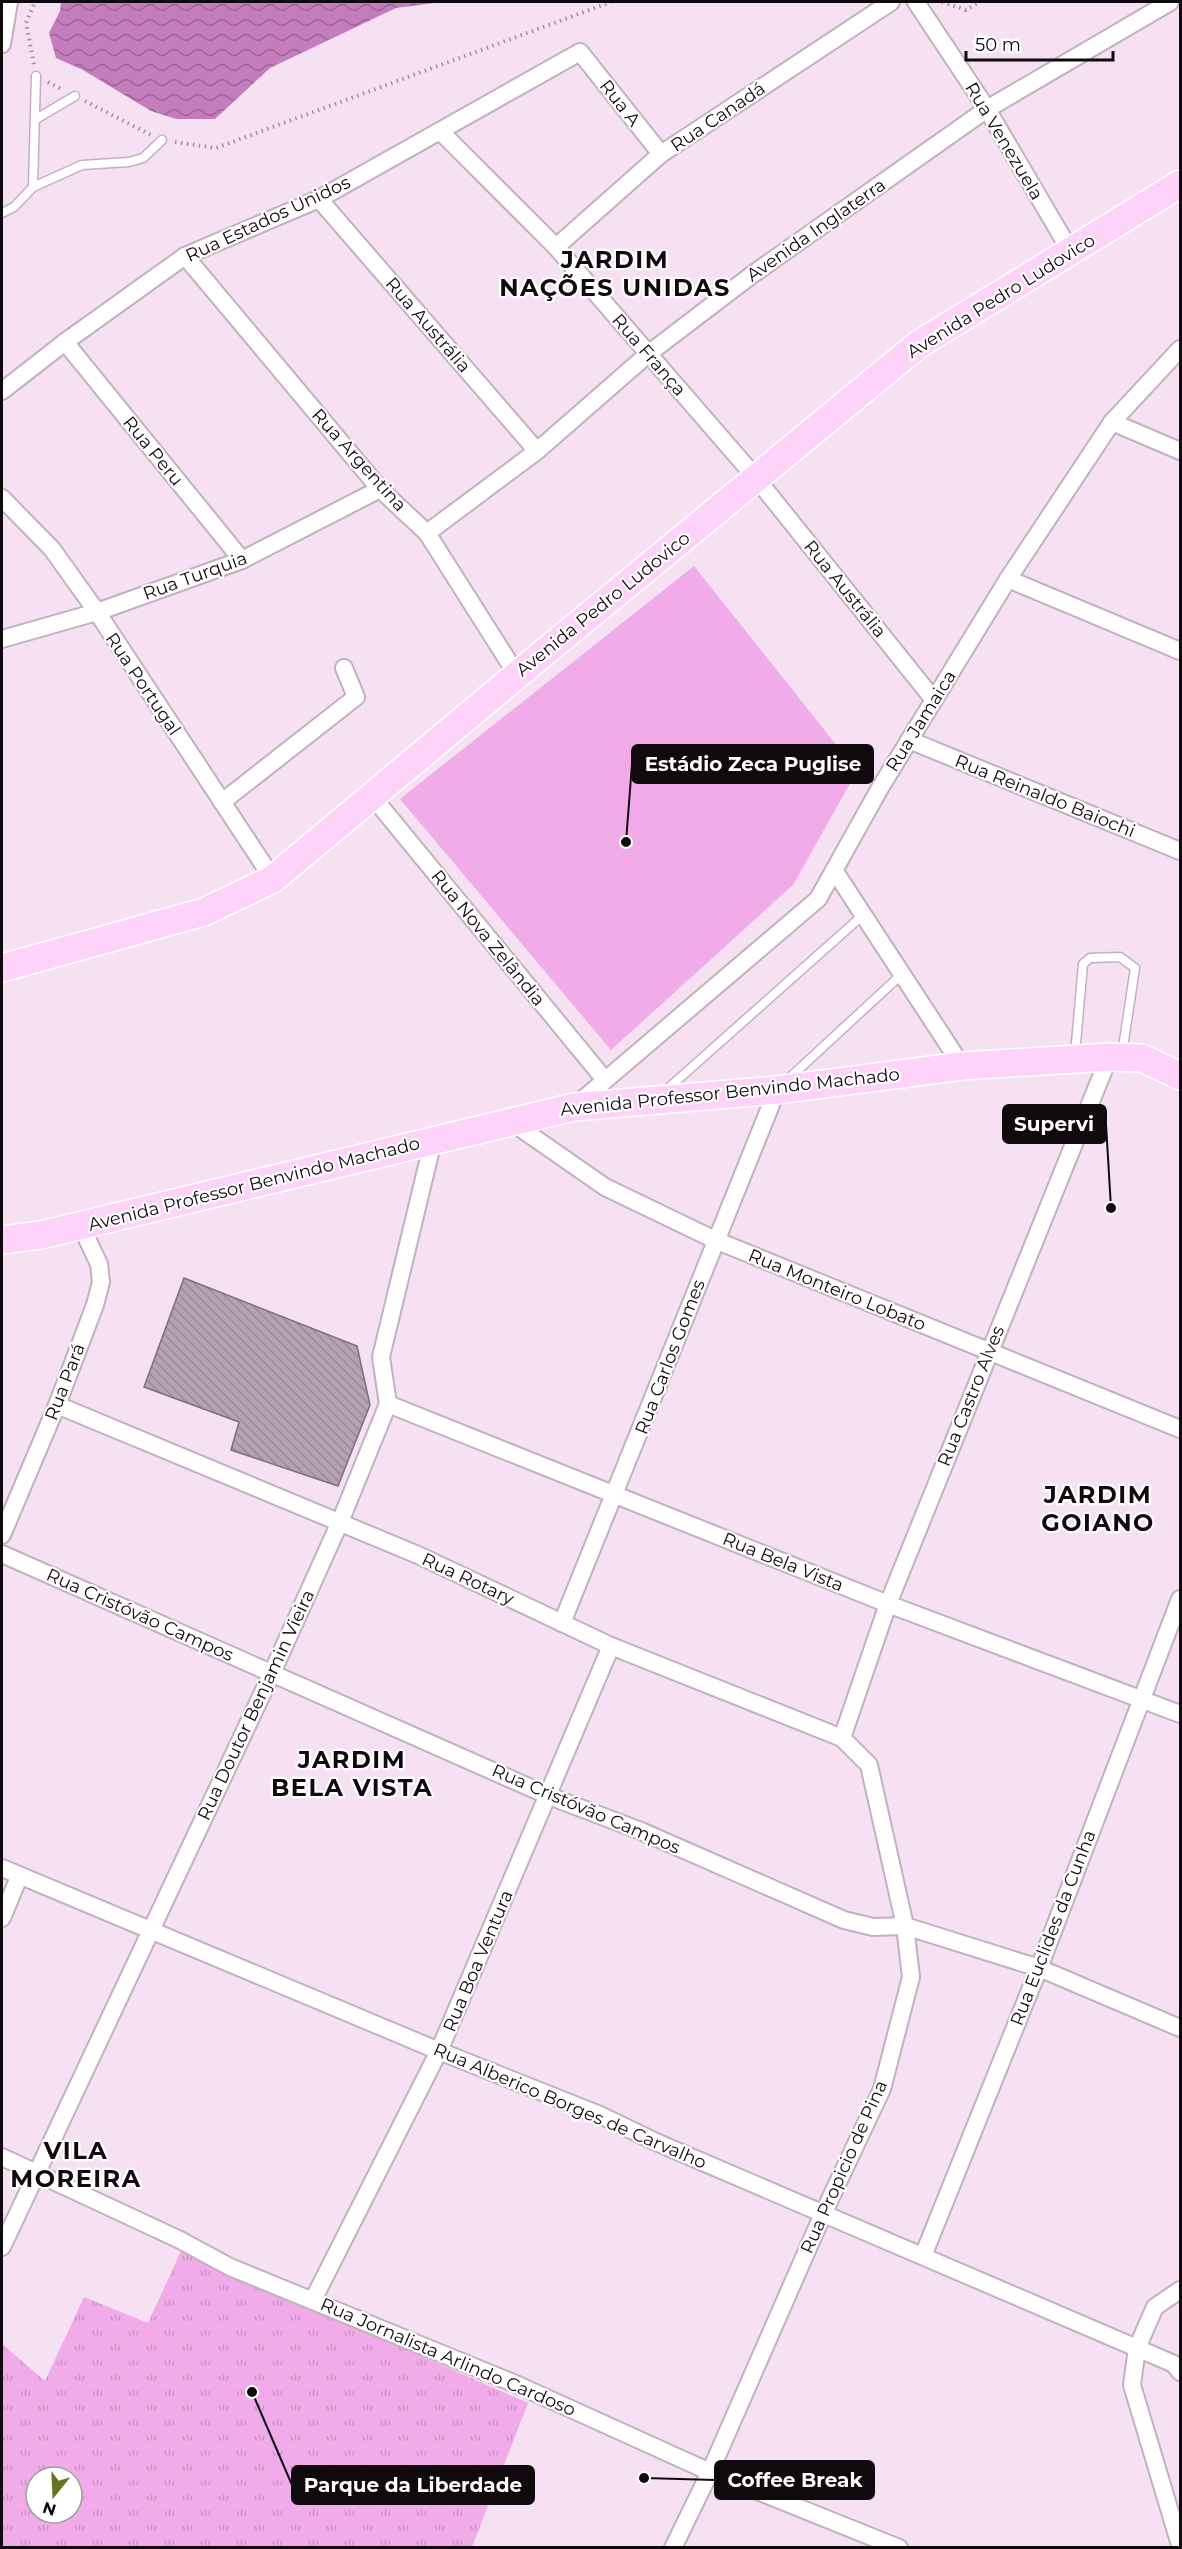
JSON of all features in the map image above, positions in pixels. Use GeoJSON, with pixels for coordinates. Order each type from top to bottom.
{"type":"FeatureCollection","features":[{"type":"Feature","properties":{"kind":"main road","name":"Avenida Pedro Ludovico"},"geometry":{"type":"LineString","coordinates":[[2,968],[204,912],[273,879],[919,344],[1180,184]]}},
{"type":"Feature","properties":{"kind":"main road","name":"Avenida Professor Benvindo Machado"},"geometry":{"type":"LineString","coordinates":[[2,1240],[41,1235],[81,1226],[574,1107],[777,1090],[962,1066],[1075,1059],[1142,1058],[1180,1076]]}},
{"type":"Feature","properties":{"kind":"street"},"geometry":{"type":"LineString","coordinates":[[2,44],[9,2]]}},
{"type":"Feature","properties":{"kind":"street","name":"Rua Canadá"},"geometry":{"type":"LineString","coordinates":[[556,247],[661,154],[891,2]]}},
{"type":"Feature","properties":{"kind":"street","name":"Rua Venezuela"},"geometry":{"type":"LineString","coordinates":[[916,2],[987,109],[1071,252]]}},
{"type":"Feature","properties":{"kind":"street","name":"Avenida Inglaterra"},"geometry":{"type":"LineString","coordinates":[[427,533],[537,451],[648,354],[753,274],[987,109],[1170,2]]}},
{"type":"Feature","properties":{"kind":"street","name":"Rua A"},"geometry":{"type":"LineString","coordinates":[[580,52],[661,154]]}},
{"type":"Feature","properties":{"kind":"street","name":"Rua Estados Unidos"},"geometry":{"type":"LineString","coordinates":[[2,391],[65,342],[185,256],[319,199],[580,52]]}},
{"type":"Feature","properties":{"kind":"street","name":"Rua França"},"geometry":{"type":"LineString","coordinates":[[440,130],[556,247],[756,478]]}},
{"type":"Feature","properties":{"kind":"street","name":"Rua Austrália"},"geometry":{"type":"LineString","coordinates":[[319,199],[537,451]]}},
{"type":"Feature","properties":{"kind":"street","name":"Rua Argentina"},"geometry":{"type":"LineString","coordinates":[[185,256],[380,489],[427,533],[517,675]]}},
{"type":"Feature","properties":{"kind":"street","name":"Rua Peru"},"geometry":{"type":"LineString","coordinates":[[65,342],[242,560]]}},
{"type":"Feature","properties":{"kind":"street","name":"Rua Jamaica"},"geometry":{"type":"LineString","coordinates":[[574,1107],[818,899],[909,740],[1008,579],[1112,422],[1180,349]]}},
{"type":"Feature","properties":{"kind":"street"},"geometry":{"type":"LineString","coordinates":[[1112,422],[1180,452]]}},
{"type":"Feature","properties":{"kind":"street","name":"Rua Austrália"},"geometry":{"type":"LineString","coordinates":[[756,478],[934,700]]}},
{"type":"Feature","properties":{"kind":"street","name":"Rua Turquia"},"geometry":{"type":"LineString","coordinates":[[2,639],[97,612],[242,560],[380,489]]}},
{"type":"Feature","properties":{"kind":"street","name":"Rua Portugal"},"geometry":{"type":"LineString","coordinates":[[2,498],[52,549],[97,612],[273,879]]}},
{"type":"Feature","properties":{"kind":"street"},"geometry":{"type":"LineString","coordinates":[[1008,579],[1180,651]]}},
{"type":"Feature","properties":{"kind":"street"},"geometry":{"type":"LineString","coordinates":[[222,802],[356,698],[344,668]]}},
{"type":"Feature","properties":{"kind":"street","name":"Rua Reinaldo Baiochi"},"geometry":{"type":"LineString","coordinates":[[909,740],[1180,851]]}},
{"type":"Feature","properties":{"kind":"street","name":"Rua Nova Zelândia"},"geometry":{"type":"LineString","coordinates":[[372,796],[605,1080]]}},
{"type":"Feature","properties":{"kind":"street"},"geometry":{"type":"LineString","coordinates":[[834,870],[962,1066]]}},
{"type":"Feature","properties":{"kind":"street","name":"Rua Castro Alves"},"geometry":{"type":"LineString","coordinates":[[842,1738],[888,1604],[989,1352],[1115,1058]]}},
{"type":"Feature","properties":{"kind":"street","name":"Rua Carlos Gomes"},"geometry":{"type":"LineString","coordinates":[[562,1623],[777,1090]]}},
{"type":"Feature","properties":{"kind":"street","name":"Rua Monteiro Lobato"},"geometry":{"type":"LineString","coordinates":[[510,1121],[605,1187],[716,1240],[1180,1429]]}},
{"type":"Feature","properties":{"kind":"street"},"geometry":{"type":"LineString","coordinates":[[388,1404],[381,1357],[433,1141]]}},
{"type":"Feature","properties":{"kind":"street","name":"Rua Pará"},"geometry":{"type":"LineString","coordinates":[[2,1535],[57,1405],[95,1305],[101,1282],[99,1264],[81,1226]]}},
{"type":"Feature","properties":{"kind":"street","name":"Rua Bela Vista"},"geometry":{"type":"LineString","coordinates":[[388,1404],[616,1493],[888,1604],[1180,1714]]}},
{"type":"Feature","properties":{"kind":"street","name":"Rua Doutor Benjamin Vieira"},"geometry":{"type":"LineString","coordinates":[[2,2247],[272,1673],[340,1522],[388,1404]]}},
{"type":"Feature","properties":{"kind":"street","name":"Rua Rotary"},"geometry":{"type":"LineString","coordinates":[[57,1405],[418,1555],[611,1646],[842,1738],[869,1765]]}},
{"type":"Feature","properties":{"kind":"street","name":"Rua Cristóvão Campos"},"geometry":{"type":"LineString","coordinates":[[2,1554],[549,1796],[641,1831],[844,1920],[873,1927],[905,1926],[1039,1968],[1180,2028]]}},
{"type":"Feature","properties":{"kind":"street","name":"Rua Euclides da Cunha"},"geometry":{"type":"LineString","coordinates":[[923,2256],[1039,1968],[1180,1599]]}},
{"type":"Feature","properties":{"kind":"street","name":"Rua Boa Ventura"},"geometry":{"type":"LineString","coordinates":[[313,2300],[439,2051],[611,1646]]}},
{"type":"Feature","properties":{"kind":"street","name":"Rua Propicio de Pina"},"geometry":{"type":"LineString","coordinates":[[673,2547],[710,2472],[823,2214],[882,2089],[911,1977],[905,1926],[869,1765]]}},
{"type":"Feature","properties":{"kind":"street","name":"Rua Alberico Borges de Carvalho"},"geometry":{"type":"LineString","coordinates":[[2,1868],[439,2051],[600,2115],[823,2214],[1137,2348],[1173,2364],[1180,2372]]}},
{"type":"Feature","properties":{"kind":"street"},"geometry":{"type":"LineString","coordinates":[[2,1918],[19,1876]]}},
{"type":"Feature","properties":{"kind":"street","name":"Rua Jornalista Arlindo Cardoso"},"geometry":{"type":"LineString","coordinates":[[2,2157],[180,2240],[230,2267],[518,2385],[710,2472],[899,2547]]}},
{"type":"Feature","properties":{"kind":"street"},"geometry":{"type":"LineString","coordinates":[[1180,2290],[1155,2307],[1137,2348],[1132,2385],[1180,2545]]}},
{"type":"Feature","properties":{"kind":"lane"},"geometry":{"type":"LineString","coordinates":[[33,187],[36,76]]}},
{"type":"Feature","properties":{"kind":"lane"},"geometry":{"type":"LineString","coordinates":[[36,119],[75,96]]}},
{"type":"Feature","properties":{"kind":"lane"},"geometry":{"type":"LineString","coordinates":[[2,213],[14,207],[33,187],[82,165],[129,162],[143,158],[162,140]]}},
{"type":"Feature","properties":{"kind":"lane"},"geometry":{"type":"LineString","coordinates":[[655,1100],[863,915]]}},
{"type":"Feature","properties":{"kind":"lane"},"geometry":{"type":"LineString","coordinates":[[1075,1059],[1083,964],[1090,958],[1120,957],[1135,968],[1115,1058]]}},
{"type":"Feature","properties":{"kind":"lane"},"geometry":{"type":"LineString","coordinates":[[777,1090],[902,974]]}},
{"type":"Feature","properties":{"kind":"path"},"geometry":{"type":"LineString","coordinates":[[35,2],[26,23],[36,76],[162,140],[216,148],[611,2]]}},
{"type":"Feature","properties":{"kind":"path"},"geometry":{"type":"LineString","coordinates":[[942,2],[966,10],[980,2]]}},
{"type":"Feature","properties":{"kind":"green space"},"geometry":{"type":"Polygon","coordinates":[[[694,566],[857,771],[793,885],[611,1050],[400,799],[694,566]]]}},
{"type":"Feature","properties":{"kind":"green space"},"geometry":{"type":"Polygon","coordinates":[[[181,2251],[528,2403],[472,2547],[2,2547],[2,2344],[45,2381],[84,2297],[148,2323],[181,2251]]]}},
{"type":"Feature","properties":{"kind":"water"},"geometry":{"type":"Polygon","coordinates":[[[61,2],[442,2],[396,8],[270,68],[215,119],[176,119],[151,111],[83,70],[56,58],[49,33],[60,11],[61,2]]]}},
{"type":"Feature","properties":{"kind":"building"},"geometry":{"type":"Polygon","coordinates":[[[184,1278],[357,1346],[370,1405],[338,1486],[231,1450],[239,1422],[144,1387],[184,1278]]]}},
{"type":"Feature","properties":{"kind":"place","name":"Estádio Zeca Puglise"},"geometry":{"type":"Point","coordinates":[626,842]}},
{"type":"Feature","properties":{"kind":"place","name":"Supervi"},"geometry":{"type":"Point","coordinates":[1111,1208]}},
{"type":"Feature","properties":{"kind":"place","name":"Parque da Liberdade"},"geometry":{"type":"Point","coordinates":[252,2392]}},
{"type":"Feature","properties":{"kind":"place","name":"Coffee Break"},"geometry":{"type":"Point","coordinates":[644,2478]}},
{"type":"Feature","properties":{"kind":"district","name":"JARDIM NAÇÕES UNIDAS"},"geometry":{"type":"Point","coordinates":[615,273]}},
{"type":"Feature","properties":{"kind":"district","name":"JARDIM GOIANO"},"geometry":{"type":"Point","coordinates":[1098,1508]}},
{"type":"Feature","properties":{"kind":"district","name":"JARDIM BELA VISTA"},"geometry":{"type":"Point","coordinates":[352,1773]}},
{"type":"Feature","properties":{"kind":"district","name":"VILA MOREIRA"},"geometry":{"type":"Point","coordinates":[76,2164]}}]}
